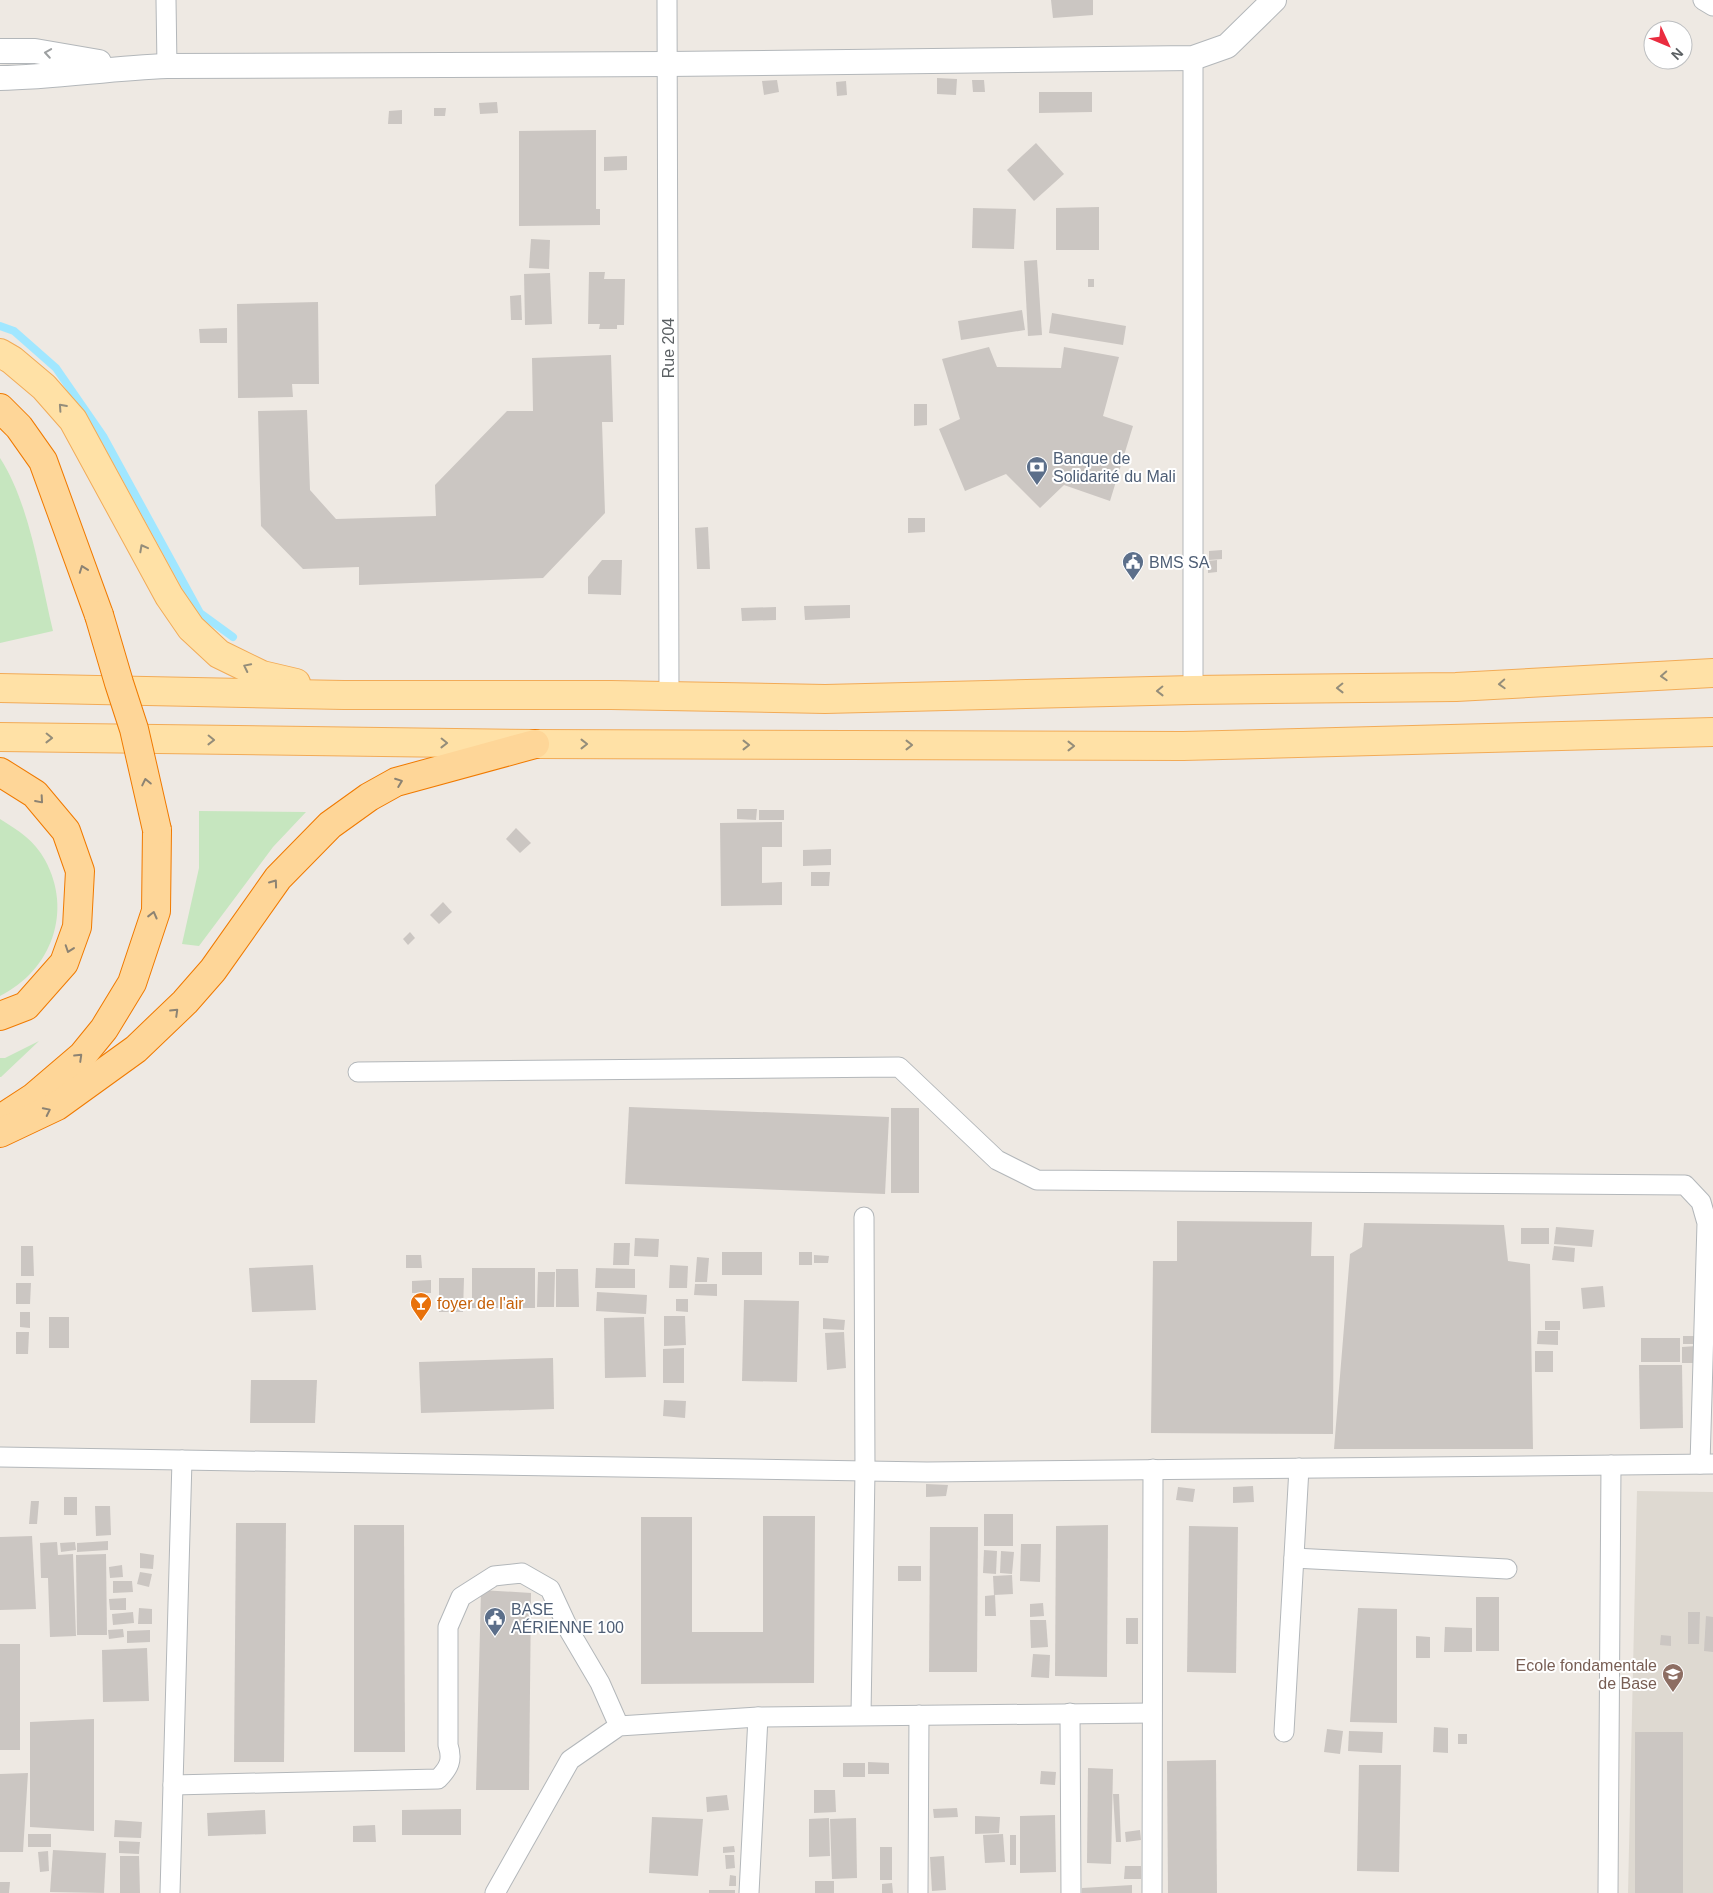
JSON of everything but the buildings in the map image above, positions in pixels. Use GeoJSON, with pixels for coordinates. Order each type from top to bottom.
{"type":"FeatureCollection","features":[{"type":"Feature","properties":{"kind":"highway"},"geometry":{"type":"LineString","coordinates":[[0,408],[20,426],[43,461],[99,615],[134,729],[156,830],[156,911],[132,983],[104,1029],[82,1056],[34,1097],[0,1120]]}},
{"type":"Feature","properties":{"kind":"highway"},"geometry":{"type":"LineString","coordinates":[[0,1133],[57,1106],[136,1049],[185,1002],[213,970],[278,878],[330,825],[396,782],[535,744]]}},
{"type":"Feature","properties":{"kind":"highway"},"geometry":{"type":"LineString","coordinates":[[0,772],[35,794],[66,831],[80,872],[77,927],[64,963],[26,1006],[0,1016]]}},
{"type":"Feature","properties":{"kind":"main road"},"geometry":{"type":"LineString","coordinates":[[0,353],[12,360],[44,387],[74,420],[169,596],[191,628],[219,654],[262,675],[344,695]]}},
{"type":"Feature","properties":{"kind":"main road"},"geometry":{"type":"LineString","coordinates":[[0,688],[344,695],[669,696],[825,699],[1456,686],[1713,673]]}},
{"type":"Feature","properties":{"kind":"main road"},"geometry":{"type":"LineString","coordinates":[[0,737],[535,744],[1182,746],[1713,732]]}},
{"type":"Feature","properties":{"kind":"street"},"geometry":{"type":"LineString","coordinates":[[166,0],[166,66]]}},
{"type":"Feature","properties":{"kind":"street","name":"Rue 204"},"geometry":{"type":"LineString","coordinates":[[667,0],[669,696]]}},
{"type":"Feature","properties":{"kind":"street"},"geometry":{"type":"LineString","coordinates":[[0,78],[131,67],[166,66],[667,64],[1193,58],[1227,46],[1274,0]]}},
{"type":"Feature","properties":{"kind":"street"},"geometry":{"type":"LineString","coordinates":[[1704,0],[1713,6]]}},
{"type":"Feature","properties":{"kind":"street"},"geometry":{"type":"LineString","coordinates":[[0,51],[36,51],[131,67]]}},
{"type":"Feature","properties":{"kind":"street"},"geometry":{"type":"LineString","coordinates":[[1193,58],[1193,690]]}},
{"type":"Feature","properties":{"kind":"street"},"geometry":{"type":"LineString","coordinates":[[0,1457],[865,1471],[1706,1464],[1707,1224],[1701,1202],[1685,1186],[1037,1180],[997,1160],[899,1066],[358,1072]]}},
{"type":"Feature","properties":{"kind":"street"},"geometry":{"type":"LineString","coordinates":[[861,1715],[865,1471],[864,1217]]}},
{"type":"Feature","properties":{"kind":"street"},"geometry":{"type":"LineString","coordinates":[[170,1893],[182,1460]]}},
{"type":"Feature","properties":{"kind":"street"},"geometry":{"type":"LineString","coordinates":[[1608,1893],[1611,1465]]}},
{"type":"Feature","properties":{"kind":"street"},"geometry":{"type":"LineString","coordinates":[[1284,1732],[1299,1468]]}},
{"type":"Feature","properties":{"kind":"street"},"geometry":{"type":"LineString","coordinates":[[1152,1893],[1154,1469]]}},
{"type":"Feature","properties":{"kind":"street"},"geometry":{"type":"LineString","coordinates":[[1294,1558],[1507,1568]]}},
{"type":"Feature","properties":{"kind":"street"},"geometry":{"type":"LineString","coordinates":[[173,1784],[438,1779],[448,1769],[452,1756],[448,1745],[448,1627],[461,1597],[494,1576],[522,1573],[550,1589],[570,1632],[600,1682],[618,1726]]}},
{"type":"Feature","properties":{"kind":"street"},"geometry":{"type":"LineString","coordinates":[[1070,1713],[1071,1893]]}},
{"type":"Feature","properties":{"kind":"street"},"geometry":{"type":"LineString","coordinates":[[495,1893],[570,1760],[618,1726],[758,1717],[1152,1713]]}},
{"type":"Feature","properties":{"kind":"street"},"geometry":{"type":"LineString","coordinates":[[918,1893],[919,1715]]}},
{"type":"Feature","properties":{"kind":"street"},"geometry":{"type":"LineString","coordinates":[[749,1893],[758,1717]]}},
{"type":"Feature","properties":{"kind":"shaded area","name":"Ecole fondamentale de Base"},"geometry":{"type":"Polygon","coordinates":[[[1637,1491],[1713,1492],[1713,1893],[1628,1893],[1637,1491]]]}},
{"type":"Feature","properties":{"kind":"green space"},"geometry":{"type":"Polygon","coordinates":[[[0,458],[10,476],[27,519],[53,631],[0,643],[0,458]]]}},
{"type":"Feature","properties":{"kind":"green space"},"geometry":{"type":"Polygon","coordinates":[[[199,811],[306,812],[273,847],[199,946],[182,944],[199,868],[199,811]]]}},
{"type":"Feature","properties":{"kind":"green space"},"geometry":{"type":"Polygon","coordinates":[[[0,819],[26,836],[45,860],[53,879],[57,899],[57,919],[44,955],[33,971],[18,985],[0,996],[0,819]]]}},
{"type":"Feature","properties":{"kind":"green space"},"geometry":{"type":"Polygon","coordinates":[[[39,1041],[0,1077],[0,1058],[5,1058],[39,1041]]]}},
{"type":"Feature","properties":{"kind":"waterway"},"geometry":{"type":"LineString","coordinates":[[0,326],[14,331],[56,368],[103,436],[200,613],[233,637]]}},
{"type":"Feature","properties":{"kind":"place","name":"Banque de Solidarité du Mali"},"geometry":{"type":"Point","coordinates":[1037,486]}},
{"type":"Feature","properties":{"kind":"place","name":"BMS SA"},"geometry":{"type":"Point","coordinates":[1133,581]}},
{"type":"Feature","properties":{"kind":"place","name":"foyer de l'air"},"geometry":{"type":"Point","coordinates":[421,1322]}},
{"type":"Feature","properties":{"kind":"place","name":"BASE AÉRIENNE 100"},"geometry":{"type":"Point","coordinates":[495,1637]}},
{"type":"Feature","properties":{"kind":"place","name":"Ecole fondamentale de Base"},"geometry":{"type":"Point","coordinates":[1673,1693]}}]}
